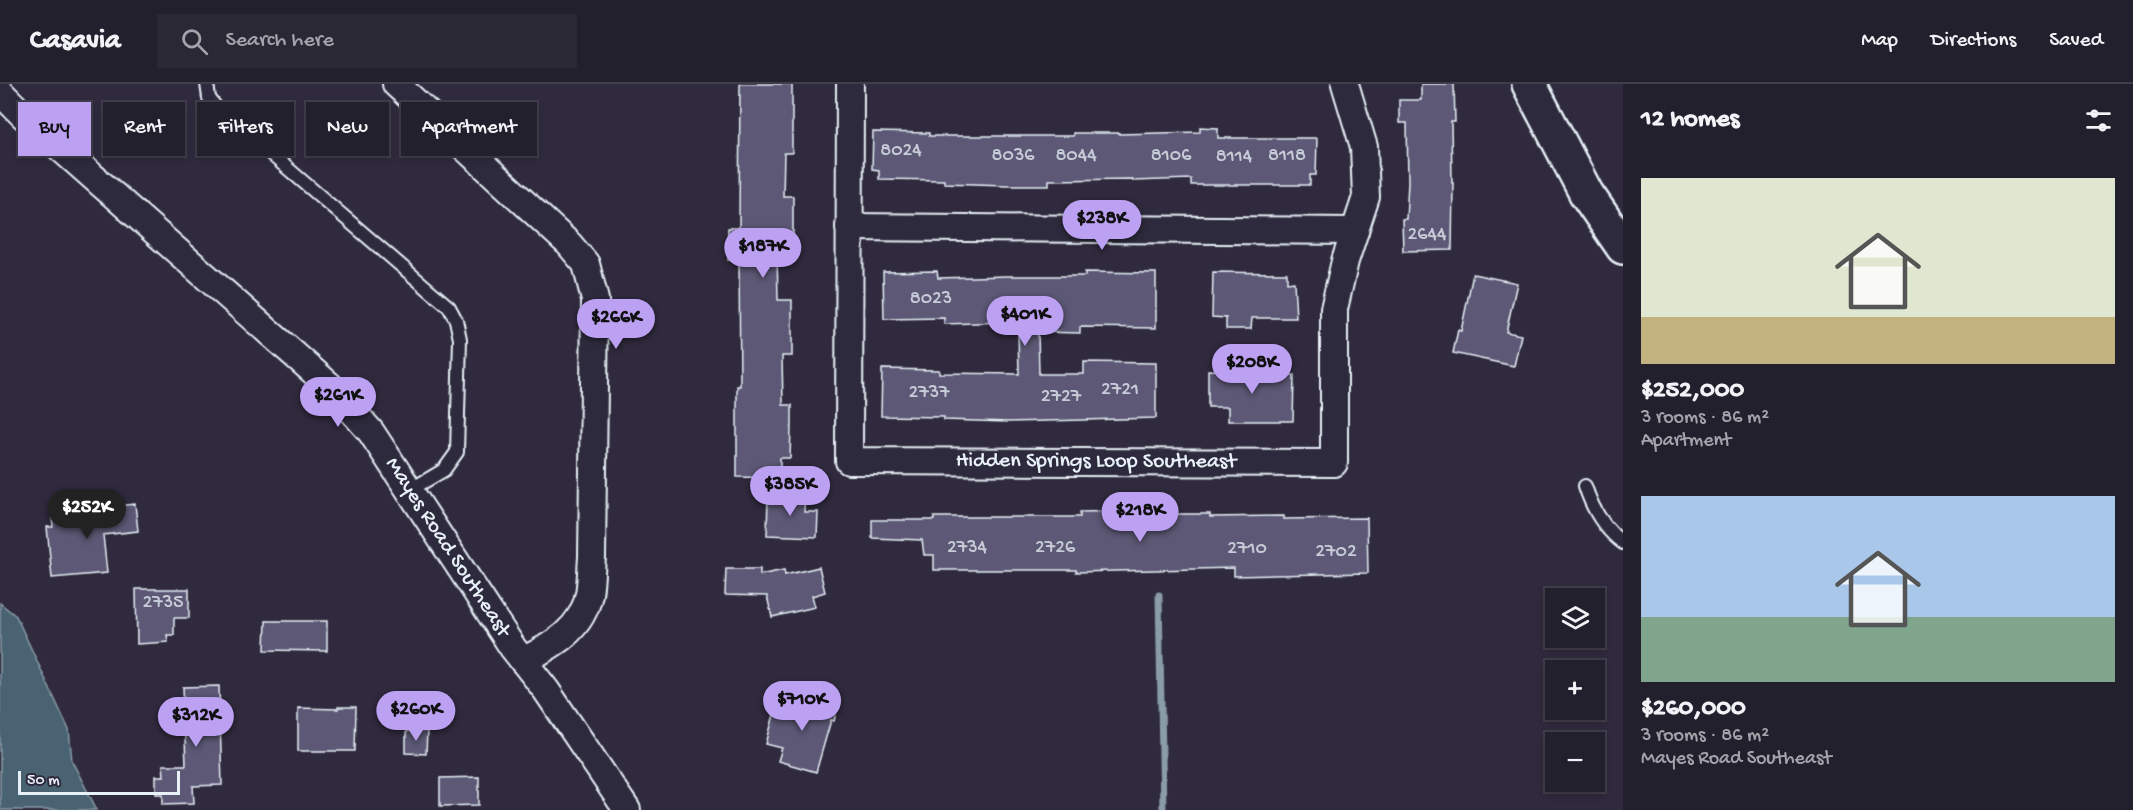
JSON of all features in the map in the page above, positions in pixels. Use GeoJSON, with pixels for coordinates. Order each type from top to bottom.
{"type":"FeatureCollection","features":[{"type":"Feature","properties":{"kind":"street"},"geometry":{"type":"LineString","coordinates":[[396,84],[569,244],[586,264],[591,278],[595,300],[592,557],[589,595],[579,620],[568,633],[555,644],[523,661]]}},
{"type":"Feature","properties":{"kind":"street","name":"Hidden Springs Loop Southeast"},"geometry":{"type":"LineString","coordinates":[[850,84],[849,461],[1334,463],[1334,309],[1345,261],[1366,197],[1364,147],[1345,84]]}},
{"type":"Feature","properties":{"kind":"street"},"geometry":{"type":"LineString","coordinates":[[1529,84],[1587,193],[1623,247]]}},
{"type":"Feature","properties":{"kind":"street","name":"Mayes Road Southeast"},"geometry":{"type":"LineString","coordinates":[[0,92],[23,115],[330,386],[371,432],[513,648],[546,690],[627,810]]}},
{"type":"Feature","properties":{"kind":"street"},"geometry":{"type":"LineString","coordinates":[[849,228],[1355,231]]}},
{"type":"Feature","properties":{"kind":"lane"},"geometry":{"type":"LineString","coordinates":[[207,84],[209,98],[215,106],[449,307],[456,320],[460,339],[457,452],[444,470],[410,490]]}},
{"type":"Feature","properties":{"kind":"lane"},"geometry":{"type":"LineString","coordinates":[[1584,486],[1592,506],[1613,535],[1623,543]]}},
{"type":"Feature","properties":{"kind":"water"},"geometry":{"type":"Polygon","coordinates":[[[0,603],[16,616],[69,730],[72,761],[97,810],[0,810],[0,603]]]}},
{"type":"Feature","properties":{"kind":"building"},"geometry":{"type":"Polygon","coordinates":[[[740,84],[792,84],[792,153],[784,153],[783,196],[793,196],[793,251],[777,251],[778,300],[792,300],[792,356],[782,356],[783,405],[792,405],[792,427],[790,458],[780,458],[780,478],[737,477],[737,386],[740,386],[739,260],[728,260],[728,228],[739,228],[740,84]]]}},
{"type":"Feature","properties":{"kind":"building"},"geometry":{"type":"Polygon","coordinates":[[[1421,84],[1454,84],[1455,122],[1451,122],[1452,250],[1403,251],[1402,219],[1406,219],[1408,182],[1407,123],[1399,123],[1399,100],[1421,100],[1421,84]]]}},
{"type":"Feature","properties":{"kind":"building"},"geometry":{"type":"Polygon","coordinates":[[[1200,127],[1218,128],[1218,138],[1317,138],[1316,175],[1310,175],[1310,185],[1191,185],[1191,179],[1133,181],[1133,179],[1049,180],[1049,185],[1007,185],[944,183],[944,180],[879,179],[879,170],[872,169],[873,132],[929,133],[929,136],[1073,136],[1073,133],[1200,132],[1200,127]]]}},
{"type":"Feature","properties":{"kind":"building"},"geometry":{"type":"Polygon","coordinates":[[[937,271],[938,278],[1085,276],[1085,272],[1156,273],[1156,328],[1080,327],[1080,333],[1038,332],[1039,374],[1084,374],[1084,362],[1156,363],[1156,418],[1009,422],[944,420],[944,417],[881,416],[882,369],[939,370],[939,373],[1019,374],[1018,332],[1007,332],[1007,322],[944,324],[944,318],[884,319],[883,272],[937,271]]]}},
{"type":"Feature","properties":{"kind":"building"},"geometry":{"type":"Polygon","coordinates":[[[1213,272],[1287,273],[1287,283],[1294,282],[1296,318],[1252,318],[1251,329],[1226,329],[1226,318],[1212,317],[1213,272]]]}},
{"type":"Feature","properties":{"kind":"building"},"geometry":{"type":"Polygon","coordinates":[[[1473,274],[1517,283],[1506,332],[1521,335],[1514,366],[1453,353],[1458,330],[1461,331],[1473,274]]]}},
{"type":"Feature","properties":{"kind":"building"},"geometry":{"type":"Polygon","coordinates":[[[1208,370],[1254,371],[1254,375],[1294,375],[1293,421],[1228,421],[1228,407],[1208,407],[1208,370]]]}},
{"type":"Feature","properties":{"kind":"building"},"geometry":{"type":"Polygon","coordinates":[[[768,495],[805,496],[804,512],[818,512],[817,537],[767,535],[768,495]]]}},
{"type":"Feature","properties":{"kind":"building"},"geometry":{"type":"Polygon","coordinates":[[[135,504],[138,531],[103,535],[107,573],[52,578],[47,527],[53,527],[52,518],[97,513],[96,508],[135,504]]]}},
{"type":"Feature","properties":{"kind":"building"},"geometry":{"type":"Polygon","coordinates":[[[1126,511],[1126,514],[1210,514],[1210,517],[1367,518],[1368,573],[1234,576],[1234,568],[1076,572],[1076,570],[934,570],[934,555],[924,555],[922,540],[872,538],[872,520],[934,520],[934,517],[1080,517],[1080,512],[1126,511]]]}},
{"type":"Feature","properties":{"kind":"building"},"geometry":{"type":"Polygon","coordinates":[[[819,567],[825,592],[812,596],[815,607],[772,617],[767,596],[725,595],[726,569],[760,569],[760,575],[784,570],[785,575],[819,567]]]}},
{"type":"Feature","properties":{"kind":"building"},"geometry":{"type":"Polygon","coordinates":[[[136,589],[189,589],[189,618],[174,618],[174,635],[167,635],[168,642],[137,644],[136,589]]]}},
{"type":"Feature","properties":{"kind":"building"},"geometry":{"type":"Polygon","coordinates":[[[266,621],[327,621],[327,651],[265,650],[266,621]]]}},
{"type":"Feature","properties":{"kind":"building"},"geometry":{"type":"Polygon","coordinates":[[[219,686],[222,785],[193,786],[194,803],[163,804],[163,794],[156,794],[156,776],[164,776],[163,765],[186,765],[183,687],[219,686]]]}},
{"type":"Feature","properties":{"kind":"building"},"geometry":{"type":"Polygon","coordinates":[[[798,694],[838,705],[834,721],[831,720],[816,772],[778,761],[782,748],[766,744],[775,711],[793,715],[798,694]]]}},
{"type":"Feature","properties":{"kind":"building"},"geometry":{"type":"Polygon","coordinates":[[[338,707],[356,707],[355,751],[298,751],[298,708],[338,709],[338,707]]]}},
{"type":"Feature","properties":{"kind":"building"},"geometry":{"type":"Polygon","coordinates":[[[406,731],[427,731],[426,754],[406,753],[406,731]]]}},
{"type":"Feature","properties":{"kind":"building"},"geometry":{"type":"Polygon","coordinates":[[[479,777],[479,805],[440,806],[440,778],[479,777]]]}},
{"type":"Feature","properties":{"kind":"waterway"},"geometry":{"type":"LineString","coordinates":[[1159,595],[1163,810]]}}]}
